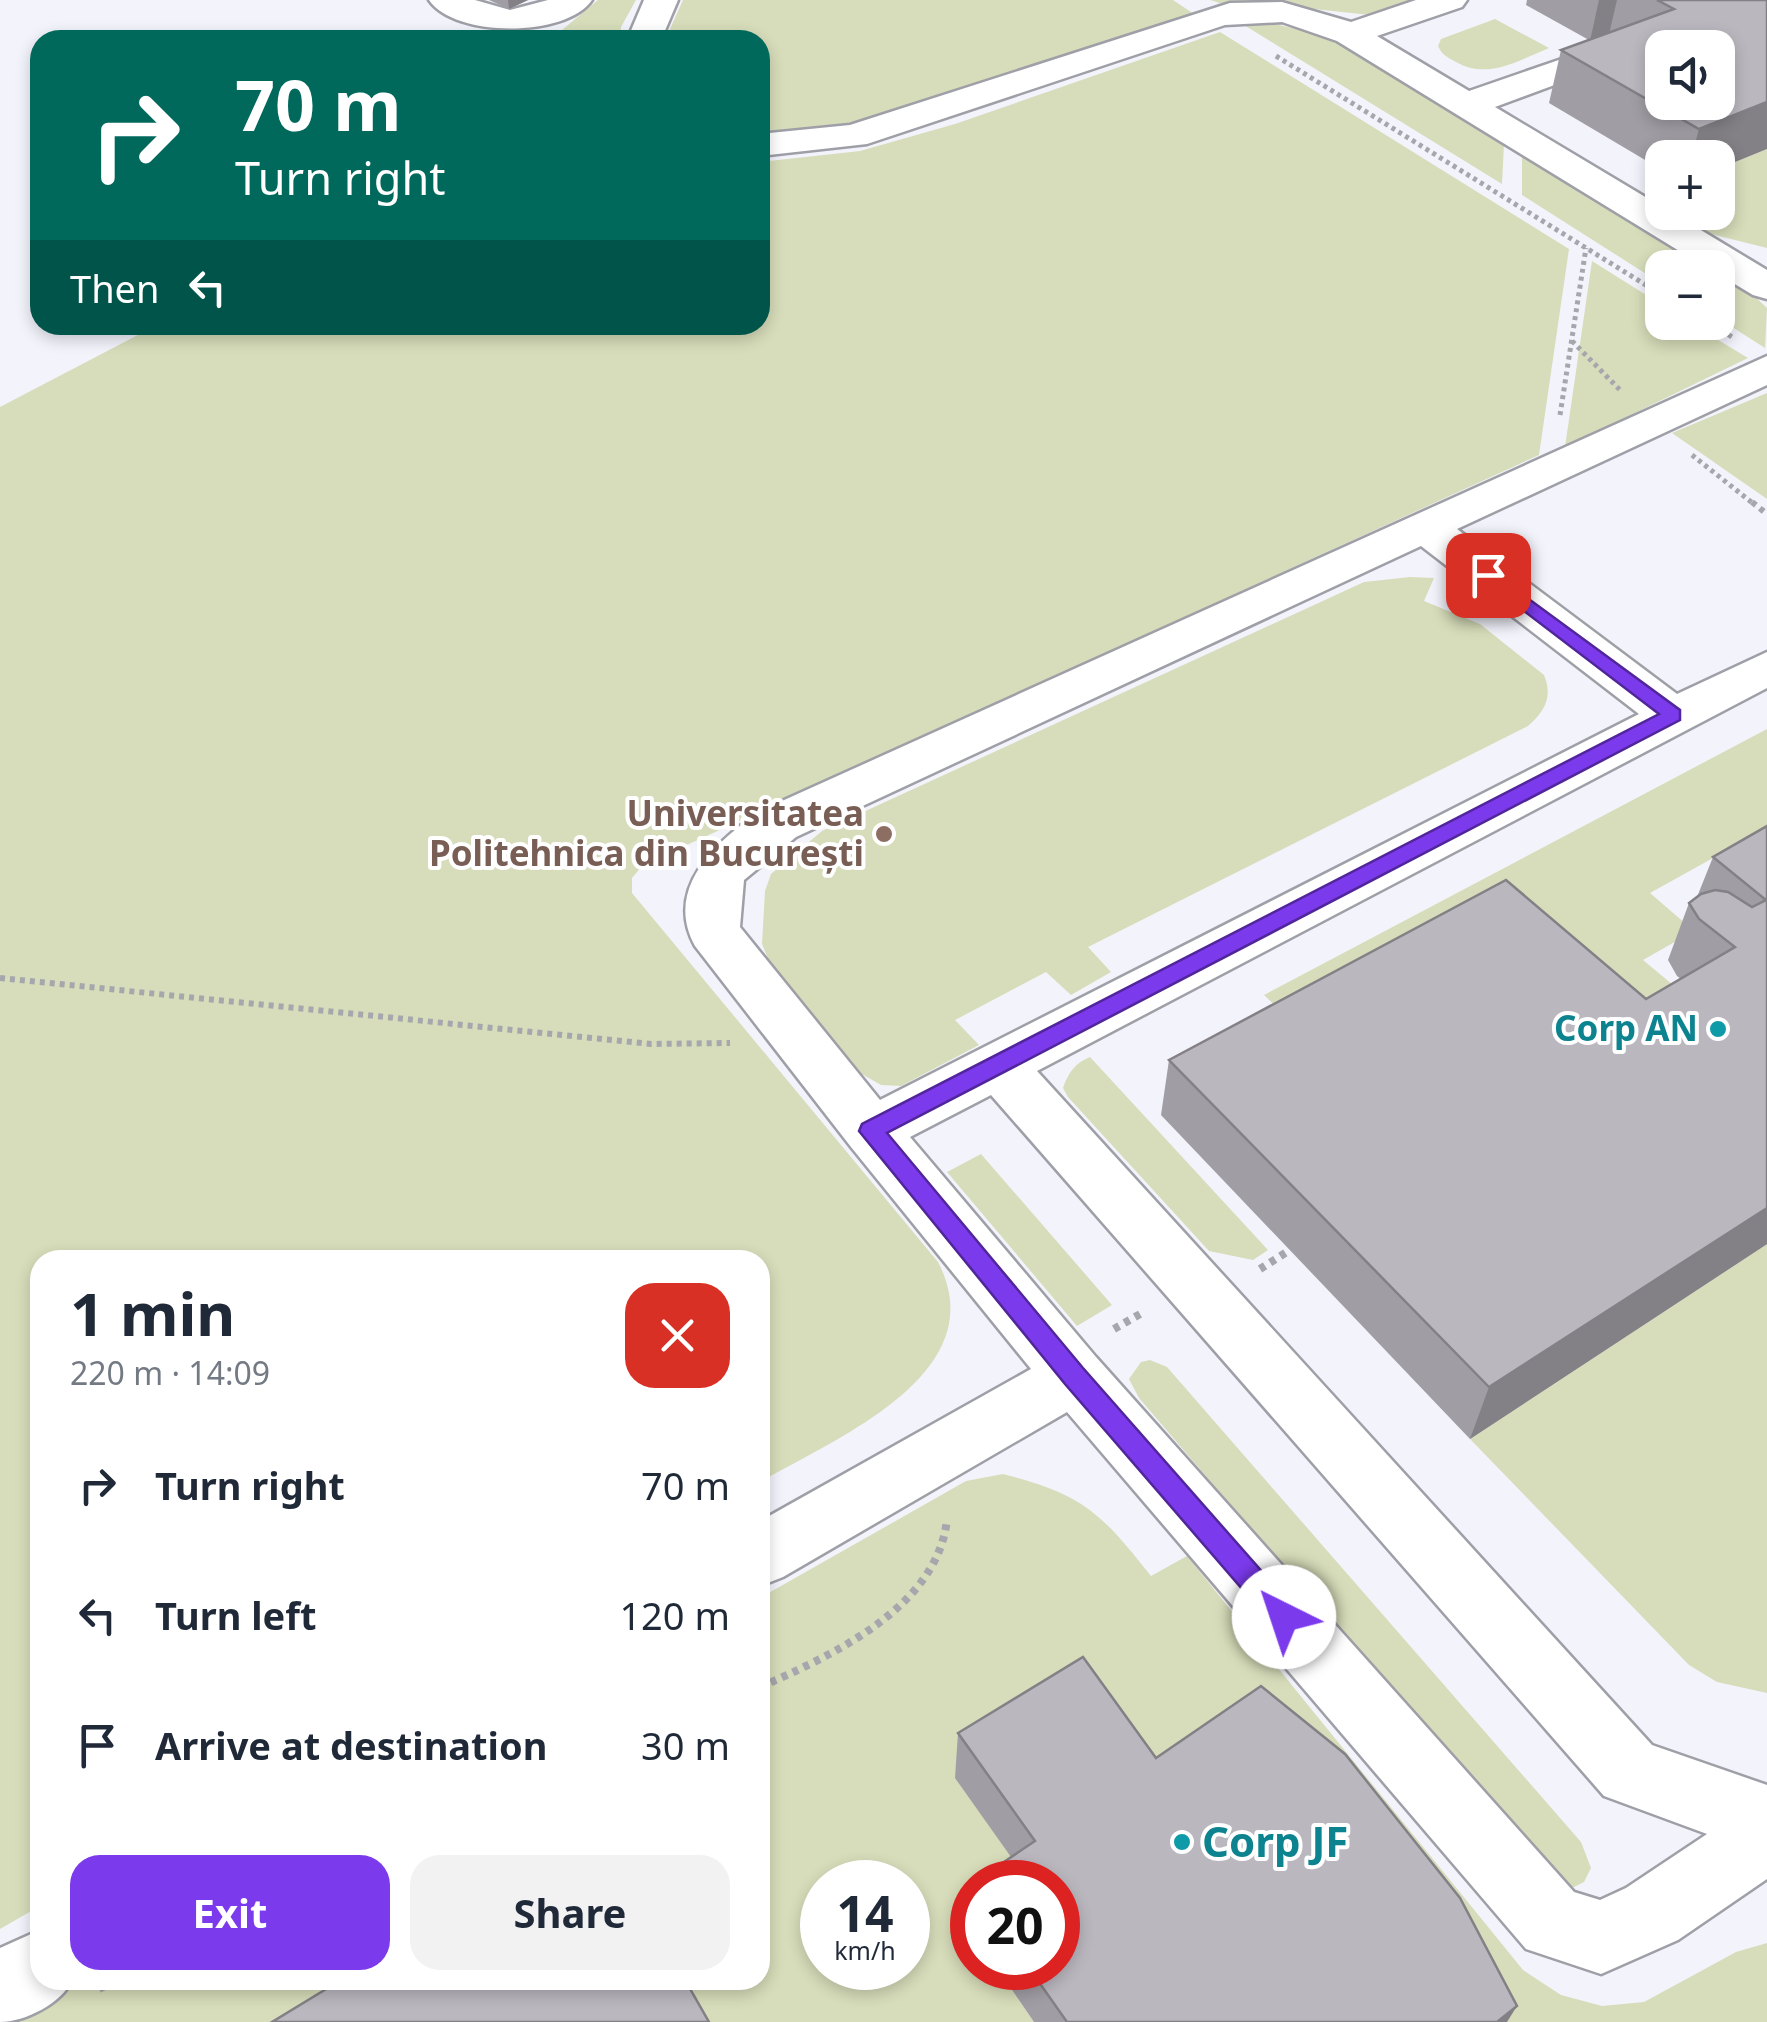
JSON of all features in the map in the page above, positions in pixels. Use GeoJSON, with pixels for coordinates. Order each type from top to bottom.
{"type":"FeatureCollection","features":[{"type":"Feature","properties":{"kind":"lane"},"geometry":{"type":"LineString","coordinates":[[446,0],[483,17],[516,22],[542,17],[576,0]]}},
{"type":"Feature","properties":{"kind":"lane"},"geometry":{"type":"LineString","coordinates":[[648,30],[661,0]]}},
{"type":"Feature","properties":{"kind":"lane"},"geometry":{"type":"LineString","coordinates":[[1349,34],[1450,0]]}},
{"type":"Feature","properties":{"kind":"lane"},"geometry":{"type":"LineString","coordinates":[[770,143],[854,136],[1235,11],[1266,10],[1310,17],[1349,34],[1765,287]]}},
{"type":"Feature","properties":{"kind":"lane"},"geometry":{"type":"LineString","coordinates":[[1465,105],[1594,59]]}},
{"type":"Feature","properties":{"kind":"lane"},"geometry":{"type":"LineString","coordinates":[[1767,369],[778,824],[742,850],[715,880],[710,902],[714,932],[871,1131],[1074,1376],[1552,1923],[1600,1936],[1652,1914],[1767,1836]]}},
{"type":"Feature","properties":{"kind":"lane"},"geometry":{"type":"LineString","coordinates":[[1427,528],[1673,715]]}},
{"type":"Feature","properties":{"kind":"lane"},"geometry":{"type":"LineString","coordinates":[[871,1131],[1767,668]]}},
{"type":"Feature","properties":{"kind":"lane"},"geometry":{"type":"LineString","coordinates":[[998,1065],[1628,1772],[1767,1820]]}},
{"type":"Feature","properties":{"kind":"lane"},"geometry":{"type":"LineString","coordinates":[[770,1550],[1074,1376]]}},
{"type":"Feature","properties":{"kind":"lane"},"geometry":{"type":"LineString","coordinates":[[0,1990],[30,1973]]}},
{"type":"Feature","properties":{"kind":"path"},"geometry":{"type":"LineString","coordinates":[[1213,18],[1645,284]]}},
{"type":"Feature","properties":{"kind":"path"},"geometry":{"type":"LineString","coordinates":[[1552,468],[1586,248]]}},
{"type":"Feature","properties":{"kind":"path"},"geometry":{"type":"LineString","coordinates":[[0,978],[651,1044],[798,1041]]}},
{"type":"Feature","properties":{"kind":"path"},"geometry":{"type":"LineString","coordinates":[[1074,1376],[1096,1340],[1194,1284]]}},
{"type":"Feature","properties":{"kind":"path"},"geometry":{"type":"LineString","coordinates":[[770,1683],[852,1638],[915,1590],[940,1558],[948,1528],[945,1511]]}},
{"type":"Feature","properties":{"kind":"green space"},"geometry":{"type":"Polygon","coordinates":[[[598,0],[636,0],[621,30],[562,30],[598,0]]]}},
{"type":"Feature","properties":{"kind":"green space"},"geometry":{"type":"Polygon","coordinates":[[[683,0],[1173,0],[1194,14],[836,130],[770,137],[770,30],[670,30],[683,0]]]}},
{"type":"Feature","properties":{"kind":"green space"},"geometry":{"type":"Polygon","coordinates":[[[1210,0],[1428,0],[1370,15],[1295,7],[1229,6],[1210,0]]]}},
{"type":"Feature","properties":{"kind":"green space"},"geometry":{"type":"Polygon","coordinates":[[[1495,19],[1549,48],[1502,67],[1480,69],[1445,56],[1438,46],[1441,39],[1495,19]]]}},
{"type":"Feature","properties":{"kind":"green space"},"geometry":{"type":"Polygon","coordinates":[[[1275,24],[1330,37],[1504,144],[1502,184],[1244,25],[1275,24]]]}},
{"type":"Feature","properties":{"kind":"green space"},"geometry":{"type":"Polygon","coordinates":[[[1220,32],[1569,249],[1539,455],[643,865],[632,878],[632,893],[938,1262],[950,1302],[945,1337],[927,1369],[899,1397],[828,1445],[770,1477],[770,1250],[30,1250],[30,1912],[0,1929],[0,407],[138,335],[770,335],[770,161],[860,151],[955,124],[1220,32]]]}},
{"type":"Feature","properties":{"kind":"green space"},"geometry":{"type":"Polygon","coordinates":[[[1767,149],[1767,248],[1702,230],[1735,230],[1735,162],[1767,149]]]}},
{"type":"Feature","properties":{"kind":"green space"},"geometry":{"type":"Polygon","coordinates":[[[1522,155],[1681,250],[1645,250],[1645,273],[1522,195],[1522,155]]]}},
{"type":"Feature","properties":{"kind":"green space"},"geometry":{"type":"Polygon","coordinates":[[[1592,261],[1645,294],[1645,340],[1718,340],[1748,358],[1565,447],[1592,261]]]}},
{"type":"Feature","properties":{"kind":"green space"},"geometry":{"type":"Polygon","coordinates":[[[1735,284],[1767,308],[1765,348],[1735,329],[1735,284]]]}},
{"type":"Feature","properties":{"kind":"green space"},"geometry":{"type":"Polygon","coordinates":[[[1767,393],[1767,499],[1672,433],[1767,393]]]}},
{"type":"Feature","properties":{"kind":"green space"},"geometry":{"type":"Polygon","coordinates":[[[1434,578],[1424,601],[1480,624],[1544,675],[1546,703],[1528,726],[1088,947],[1111,972],[1071,995],[1046,972],[955,1020],[979,1045],[901,1086],[881,1085],[860,1073],[772,968],[762,944],[765,891],[771,874],[822,831],[1364,582],[1434,578]]]}},
{"type":"Feature","properties":{"kind":"green space"},"geometry":{"type":"Polygon","coordinates":[[[1767,729],[1767,828],[1650,893],[1694,931],[1643,960],[1685,995],[1626,1029],[1296,1026],[1264,995],[1767,729]]]}},
{"type":"Feature","properties":{"kind":"green space"},"geometry":{"type":"Polygon","coordinates":[[[1090,1057],[1268,1250],[1253,1260],[1209,1251],[1068,1097],[1063,1088],[1067,1078],[1076,1065],[1090,1057]]]}},
{"type":"Feature","properties":{"kind":"green space"},"geometry":{"type":"Polygon","coordinates":[[[981,1154],[1112,1305],[1077,1326],[947,1172],[981,1154]]]}},
{"type":"Feature","properties":{"kind":"green space"},"geometry":{"type":"Polygon","coordinates":[[[1767,1244],[1767,1693],[1717,1682],[1689,1665],[1470,1439],[1767,1244]]]}},
{"type":"Feature","properties":{"kind":"green space"},"geometry":{"type":"Polygon","coordinates":[[[1150,1360],[1167,1367],[1581,1842],[1591,1868],[1584,1882],[1572,1888],[1553,1880],[1539,1866],[1139,1398],[1129,1379],[1141,1362],[1150,1360]]]}},
{"type":"Feature","properties":{"kind":"green space"},"geometry":{"type":"Polygon","coordinates":[[[1003,1474],[1053,1490],[1088,1509],[1118,1536],[1151,1576],[1187,1556],[1523,1970],[1561,1995],[1602,2006],[1644,2002],[1736,1952],[1767,1943],[1767,2022],[1482,2022],[1329,1798],[1080,1868],[1080,1860],[950,1860],[950,1990],[1012,1990],[1034,2022],[694,2022],[676,1990],[770,1990],[770,1592],[966,1481],[1003,1474]]]}},
{"type":"Feature","properties":{"kind":"green space"},"geometry":{"type":"Polygon","coordinates":[[[45,1990],[324,1990],[319,2004],[304,2022],[12,2022],[28,1999],[45,1990]]]}},
{"type":"Feature","properties":{"kind":"building"},"geometry":{"type":"Polygon","coordinates":[[[1657,0],[1767,0],[1767,102],[1735,115],[1735,30],[1645,30],[1645,98],[1561,50],[1674,9],[1657,0]]]}},
{"type":"Feature","properties":{"kind":"building"},"geometry":{"type":"Polygon","coordinates":[[[1683,120],[1722,120],[1699,129],[1683,120]]]}},
{"type":"Feature","properties":{"kind":"building"},"geometry":{"type":"Polygon","coordinates":[[[1767,826],[1767,1208],[1489,1387],[1169,1060],[1506,880],[1646,999],[1735,947],[1699,919],[1689,903],[1715,890],[1728,892],[1752,907],[1766,900],[1713,857],[1767,826]]]}},
{"type":"Feature","properties":{"kind":"building","name":"Corp JF"},"geometry":{"type":"Polygon","coordinates":[[[1083,1657],[1156,1758],[1261,1686],[1345,1754],[1460,1898],[1517,2006],[1497,2022],[1067,2022],[1044,1990],[1080,1990],[1080,1860],[1007,1860],[1035,1841],[958,1733],[1083,1657]]]}},
{"type":"Feature","properties":{"kind":"building"},"geometry":{"type":"Polygon","coordinates":[[[325,1990],[691,1990],[709,2022],[272,2022],[325,1990]]]}},
{"type":"Feature","properties":{"kind":"place","name":"Universitatea Politehnica din București"},"geometry":{"type":"Point","coordinates":[884,834]}},
{"type":"Feature","properties":{"kind":"place","name":"Corp AN"},"geometry":{"type":"Point","coordinates":[1718,1029]}},
{"type":"Feature","properties":{"kind":"place","name":"Corp JF"},"geometry":{"type":"Point","coordinates":[1182,1842]}},
{"type":"Feature","properties":{"kind":"route"},"geometry":{"type":"LineString","coordinates":[[1284,1617],[1074,1376],[871,1131],[1673,715],[1488,575]]}}]}
